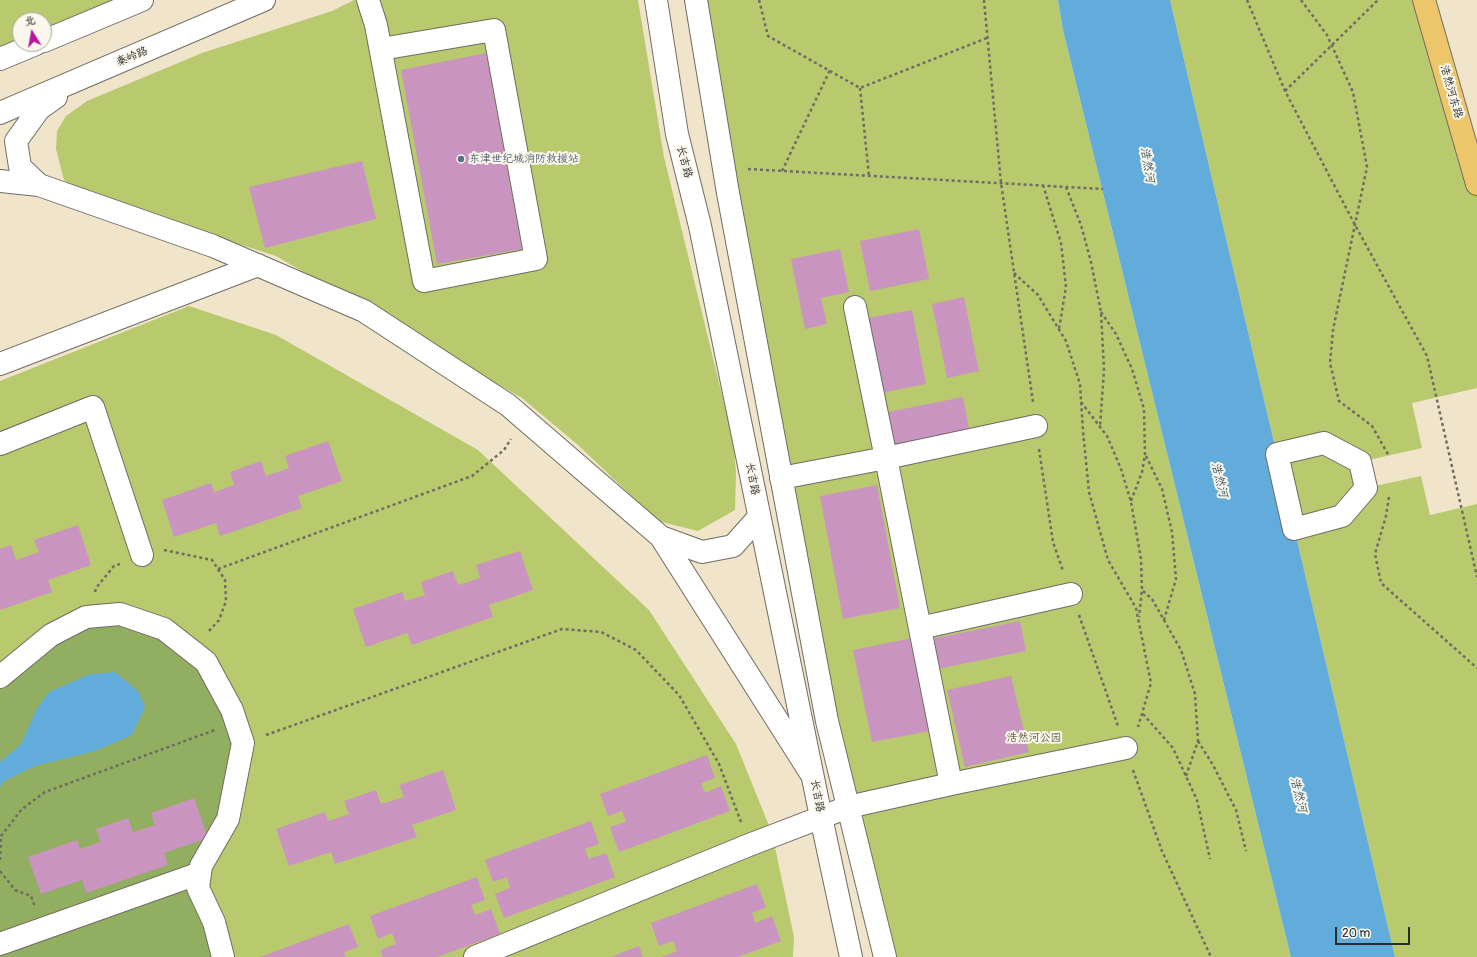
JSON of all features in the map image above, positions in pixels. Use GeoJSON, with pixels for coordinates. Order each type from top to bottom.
{"type":"FeatureCollection","features":[{"type":"Feature","properties":{"kind":"main road","name":"浩然河东路"},"geometry":{"type":"LineString","coordinates":[[1424,0],[1477,184]]}},
{"type":"Feature","properties":{"kind":"street"},"geometry":{"type":"LineString","coordinates":[[52,38],[142,0]]}},
{"type":"Feature","properties":{"kind":"street","name":"秦岭路"},"geometry":{"type":"LineString","coordinates":[[0,113],[264,0]]}},
{"type":"Feature","properties":{"kind":"street"},"geometry":{"type":"LineString","coordinates":[[368,0],[376,25],[381,49],[424,282],[536,259],[494,30],[381,49]]}},
{"type":"Feature","properties":{"kind":"street","name":"长吉路"},"geometry":{"type":"LineString","coordinates":[[656,0],[677,134],[700,226],[812,775],[851,957]]}},
{"type":"Feature","properties":{"kind":"street"},"geometry":{"type":"LineString","coordinates":[[696,0],[724,168],[827,721],[885,957]]}},
{"type":"Feature","properties":{"kind":"street"},"geometry":{"type":"LineString","coordinates":[[0,59],[17,52]]}},
{"type":"Feature","properties":{"kind":"street"},"geometry":{"type":"LineString","coordinates":[[39,185],[20,167],[16,141],[39,109],[83,78]]}},
{"type":"Feature","properties":{"kind":"street"},"geometry":{"type":"LineString","coordinates":[[0,181],[39,185],[212,246],[364,311],[508,405],[661,537],[812,775]]}},
{"type":"Feature","properties":{"kind":"street"},"geometry":{"type":"LineString","coordinates":[[0,364],[258,265]]}},
{"type":"Feature","properties":{"kind":"street"},"geometry":{"type":"LineString","coordinates":[[856,307],[951,784]]}},
{"type":"Feature","properties":{"kind":"street"},"geometry":{"type":"LineString","coordinates":[[0,444],[93,407],[142,554]]}},
{"type":"Feature","properties":{"kind":"street"},"geometry":{"type":"LineString","coordinates":[[782,478],[886,458],[1036,426]]}},
{"type":"Feature","properties":{"kind":"street"},"geometry":{"type":"LineString","coordinates":[[1324,443],[1360,462],[1366,488],[1342,516],[1294,529],[1277,454],[1324,443]]}},
{"type":"Feature","properties":{"kind":"street"},"geometry":{"type":"LineString","coordinates":[[661,537],[702,552],[733,546],[759,517]]}},
{"type":"Feature","properties":{"kind":"street"},"geometry":{"type":"LineString","coordinates":[[920,628],[1071,594]]}},
{"type":"Feature","properties":{"kind":"street"},"geometry":{"type":"LineString","coordinates":[[0,677],[46,638],[86,617],[120,614],[164,629],[206,662],[232,710],[243,743],[228,819],[201,866],[198,888],[214,922],[223,957]]}},
{"type":"Feature","properties":{"kind":"street"},"geometry":{"type":"LineString","coordinates":[[475,957],[749,845],[848,807],[1126,748]]}},
{"type":"Feature","properties":{"kind":"street"},"geometry":{"type":"LineString","coordinates":[[0,944],[200,873]]}},
{"type":"Feature","properties":{"kind":"path"},"geometry":{"type":"LineString","coordinates":[[759,0],[768,36],[860,88]]}},
{"type":"Feature","properties":{"kind":"path"},"geometry":{"type":"LineString","coordinates":[[984,0],[1001,183],[1053,542],[1162,851],[1211,957]]}},
{"type":"Feature","properties":{"kind":"path"},"geometry":{"type":"LineString","coordinates":[[1246,0],[1285,91],[1355,225],[1427,356],[1477,577]]}},
{"type":"Feature","properties":{"kind":"path"},"geometry":{"type":"LineString","coordinates":[[1301,0],[1327,35],[1353,92],[1367,167],[1333,330],[1330,363],[1339,401],[1372,426],[1389,456]]}},
{"type":"Feature","properties":{"kind":"path"},"geometry":{"type":"LineString","coordinates":[[1285,91],[1378,0]]}},
{"type":"Feature","properties":{"kind":"path"},"geometry":{"type":"LineString","coordinates":[[860,88],[987,38]]}},
{"type":"Feature","properties":{"kind":"path"},"geometry":{"type":"LineString","coordinates":[[781,171],[830,70]]}},
{"type":"Feature","properties":{"kind":"path"},"geometry":{"type":"LineString","coordinates":[[860,88],[869,176]]}},
{"type":"Feature","properties":{"kind":"path"},"geometry":{"type":"LineString","coordinates":[[724,168],[1103,189]]}},
{"type":"Feature","properties":{"kind":"path"},"geometry":{"type":"LineString","coordinates":[[1043,185],[1061,243],[1066,287],[1059,330]]}},
{"type":"Feature","properties":{"kind":"path"},"geometry":{"type":"LineString","coordinates":[[1066,186],[1081,225],[1091,262],[1101,312],[1104,370],[1100,427]]}},
{"type":"Feature","properties":{"kind":"path"},"geometry":{"type":"LineString","coordinates":[[1014,273],[1038,295],[1066,341],[1080,384],[1089,492],[1108,560],[1136,608],[1151,683],[1138,728]]}},
{"type":"Feature","properties":{"kind":"path"},"geometry":{"type":"LineString","coordinates":[[1101,312],[1116,334],[1132,369],[1144,409],[1145,455],[1142,472],[1131,502]]}},
{"type":"Feature","properties":{"kind":"path"},"geometry":{"type":"LineString","coordinates":[[1081,402],[1106,436],[1121,469],[1131,502],[1141,559],[1142,590],[1139,620]]}},
{"type":"Feature","properties":{"kind":"path"},"geometry":{"type":"LineString","coordinates":[[218,569],[472,476],[504,450],[525,419]]}},
{"type":"Feature","properties":{"kind":"path"},"geometry":{"type":"LineString","coordinates":[[1145,455],[1162,489],[1172,532],[1176,579],[1164,621]]}},
{"type":"Feature","properties":{"kind":"path"},"geometry":{"type":"LineString","coordinates":[[1390,496],[1375,554],[1381,583],[1477,668]]}},
{"type":"Feature","properties":{"kind":"path"},"geometry":{"type":"LineString","coordinates":[[86,617],[96,588],[114,566],[142,554],[164,550],[212,560],[225,580],[226,601],[219,620],[190,650]]}},
{"type":"Feature","properties":{"kind":"path"},"geometry":{"type":"LineString","coordinates":[[1142,590],[1152,600],[1181,650],[1195,694],[1198,741],[1186,776]]}},
{"type":"Feature","properties":{"kind":"path"},"geometry":{"type":"LineString","coordinates":[[243,743],[562,629],[601,632],[636,650],[679,695],[719,764],[749,845]]}},
{"type":"Feature","properties":{"kind":"path"},"geometry":{"type":"LineString","coordinates":[[1142,713],[1173,748],[1197,800],[1210,859]]}},
{"type":"Feature","properties":{"kind":"path"},"geometry":{"type":"LineString","coordinates":[[0,860],[1,836],[22,809],[45,792],[236,722]]}},
{"type":"Feature","properties":{"kind":"path"},"geometry":{"type":"LineString","coordinates":[[1198,741],[1213,765],[1236,810],[1246,851]]}},
{"type":"Feature","properties":{"kind":"path"},"geometry":{"type":"LineString","coordinates":[[0,871],[15,890],[31,896],[43,928]]}},
{"type":"Feature","properties":{"kind":"green space"},"geometry":{"type":"Polygon","coordinates":[[[0,0],[137,0],[52,34],[52,12],[12,12],[12,48],[0,55],[0,0]]]}},
{"type":"Feature","properties":{"kind":"green space"},"geometry":{"type":"Polygon","coordinates":[[[354,0],[638,0],[664,157],[733,440],[736,472],[735,510],[698,531],[658,521],[578,445],[522,398],[276,256],[86,195],[64,180],[56,149],[57,131],[66,116],[87,101],[202,53],[332,11],[354,0]]]}},
{"type":"Feature","properties":{"kind":"green space","name":"浩然河公园"},"geometry":{"type":"Polygon","coordinates":[[[696,0],[1058,0],[1063,30],[1291,957],[885,957],[827,721],[696,0]]]}},
{"type":"Feature","properties":{"kind":"green space"},"geometry":{"type":"Polygon","coordinates":[[[1170,0],[1424,0],[1477,184],[1477,388],[1412,403],[1422,448],[1360,462],[1366,488],[1421,476],[1430,515],[1477,504],[1477,957],[1395,957],[1170,0]]]}},
{"type":"Feature","properties":{"kind":"green space"},"geometry":{"type":"Polygon","coordinates":[[[189,306],[276,335],[478,450],[649,610],[736,744],[772,833],[794,937],[793,957],[0,957],[0,381],[189,306]]]}},
{"type":"Feature","properties":{"kind":"green space"},"geometry":{"type":"Polygon","coordinates":[[[120,614],[206,662],[243,743],[201,866],[223,957],[0,957],[0,677],[46,638],[120,614]]]}},
{"type":"Feature","properties":{"kind":"water","name":"浩然河"},"geometry":{"type":"Polygon","coordinates":[[[1058,0],[1170,0],[1395,957],[1291,957],[1063,30],[1058,0]]]}},
{"type":"Feature","properties":{"kind":"water"},"geometry":{"type":"Polygon","coordinates":[[[115,672],[138,691],[145,707],[132,735],[95,751],[35,766],[4,781],[0,787],[0,762],[21,744],[36,710],[49,692],[90,674],[115,672]]]}},
{"type":"Feature","properties":{"kind":"building","name":"东津世纪城消防救援站"},"geometry":{"type":"Polygon","coordinates":[[[486,53],[522,249],[437,264],[401,70],[486,53]]]}},
{"type":"Feature","properties":{"kind":"building"},"geometry":{"type":"Polygon","coordinates":[[[362,161],[376,219],[265,248],[249,187],[362,161]]]}},
{"type":"Feature","properties":{"kind":"building"},"geometry":{"type":"Polygon","coordinates":[[[919,229],[929,279],[870,291],[860,241],[919,229]]]}},
{"type":"Feature","properties":{"kind":"building"},"geometry":{"type":"Polygon","coordinates":[[[840,249],[849,292],[821,298],[827,324],[805,329],[791,259],[840,249]]]}},
{"type":"Feature","properties":{"kind":"building"},"geometry":{"type":"Polygon","coordinates":[[[964,297],[979,371],[947,378],[932,304],[964,297]]]}},
{"type":"Feature","properties":{"kind":"building"},"geometry":{"type":"Polygon","coordinates":[[[912,310],[926,384],[881,393],[867,318],[912,310]]]}},
{"type":"Feature","properties":{"kind":"building"},"geometry":{"type":"Polygon","coordinates":[[[963,397],[969,429],[890,446],[883,413],[963,397]]]}},
{"type":"Feature","properties":{"kind":"building"},"geometry":{"type":"Polygon","coordinates":[[[328,441],[342,481],[298,496],[302,508],[220,536],[216,523],[174,537],[162,500],[211,483],[214,492],[234,485],[230,472],[261,461],[266,476],[289,468],[285,456],[328,441]]]}},
{"type":"Feature","properties":{"kind":"building"},"geometry":{"type":"Polygon","coordinates":[[[877,485],[900,608],[843,619],[820,496],[877,485]]]}},
{"type":"Feature","properties":{"kind":"building"},"geometry":{"type":"Polygon","coordinates":[[[78,525],[91,565],[48,580],[52,592],[0,610],[0,549],[11,545],[16,560],[39,552],[34,540],[78,525]]]}},
{"type":"Feature","properties":{"kind":"building"},"geometry":{"type":"Polygon","coordinates":[[[520,551],[533,590],[489,605],[493,617],[412,645],[407,633],[366,647],[353,609],[402,592],[405,601],[425,595],[421,582],[453,571],[458,585],[480,578],[476,565],[520,551]]]}},
{"type":"Feature","properties":{"kind":"building"},"geometry":{"type":"Polygon","coordinates":[[[1020,621],[1026,651],[937,669],[931,639],[1020,621]]]}},
{"type":"Feature","properties":{"kind":"building"},"geometry":{"type":"Polygon","coordinates":[[[912,638],[930,731],[872,742],[853,650],[912,638]]]}},
{"type":"Feature","properties":{"kind":"building"},"geometry":{"type":"Polygon","coordinates":[[[1011,676],[1029,752],[965,767],[947,690],[1011,676]]]}},
{"type":"Feature","properties":{"kind":"building"},"geometry":{"type":"Polygon","coordinates":[[[707,755],[715,778],[701,783],[705,793],[721,786],[730,811],[619,852],[610,827],[626,822],[622,811],[608,816],[600,794],[707,755]]]}},
{"type":"Feature","properties":{"kind":"building"},"geometry":{"type":"Polygon","coordinates":[[[443,770],[456,810],[412,825],[417,837],[335,864],[331,852],[289,866],[276,829],[325,812],[328,821],[349,814],[344,801],[376,790],[381,804],[404,797],[399,785],[443,770]]]}},
{"type":"Feature","properties":{"kind":"building"},"geometry":{"type":"Polygon","coordinates":[[[194,798],[208,838],[164,853],[168,865],[86,893],[82,880],[41,894],[28,857],[77,840],[80,849],[100,842],[96,829],[128,818],[133,832],[155,825],[151,813],[194,798]]]}},
{"type":"Feature","properties":{"kind":"building"},"geometry":{"type":"Polygon","coordinates":[[[591,821],[599,844],[585,849],[589,859],[606,853],[615,877],[504,918],[495,894],[510,888],[507,877],[493,882],[485,860],[591,821]]]}},
{"type":"Feature","properties":{"kind":"building"},"geometry":{"type":"Polygon","coordinates":[[[477,877],[485,900],[471,905],[475,915],[491,909],[500,934],[437,957],[383,957],[380,950],[396,944],[392,933],[378,939],[370,916],[477,877]]]}},
{"type":"Feature","properties":{"kind":"building"},"geometry":{"type":"Polygon","coordinates":[[[757,884],[766,907],[752,913],[755,923],[772,916],[781,941],[738,957],[662,957],[677,951],[673,941],[659,946],[651,923],[757,884]]]}},
{"type":"Feature","properties":{"kind":"building"},"geometry":{"type":"Polygon","coordinates":[[[349,924],[358,947],[344,952],[346,957],[260,957],[349,924]]]}},
{"type":"Feature","properties":{"kind":"building"},"geometry":{"type":"Polygon","coordinates":[[[639,946],[643,957],[611,957],[639,946]]]}},
{"type":"Feature","properties":{"kind":"place","name":"东津世纪城消防救援站"},"geometry":{"type":"Point","coordinates":[461,159]}}]}
